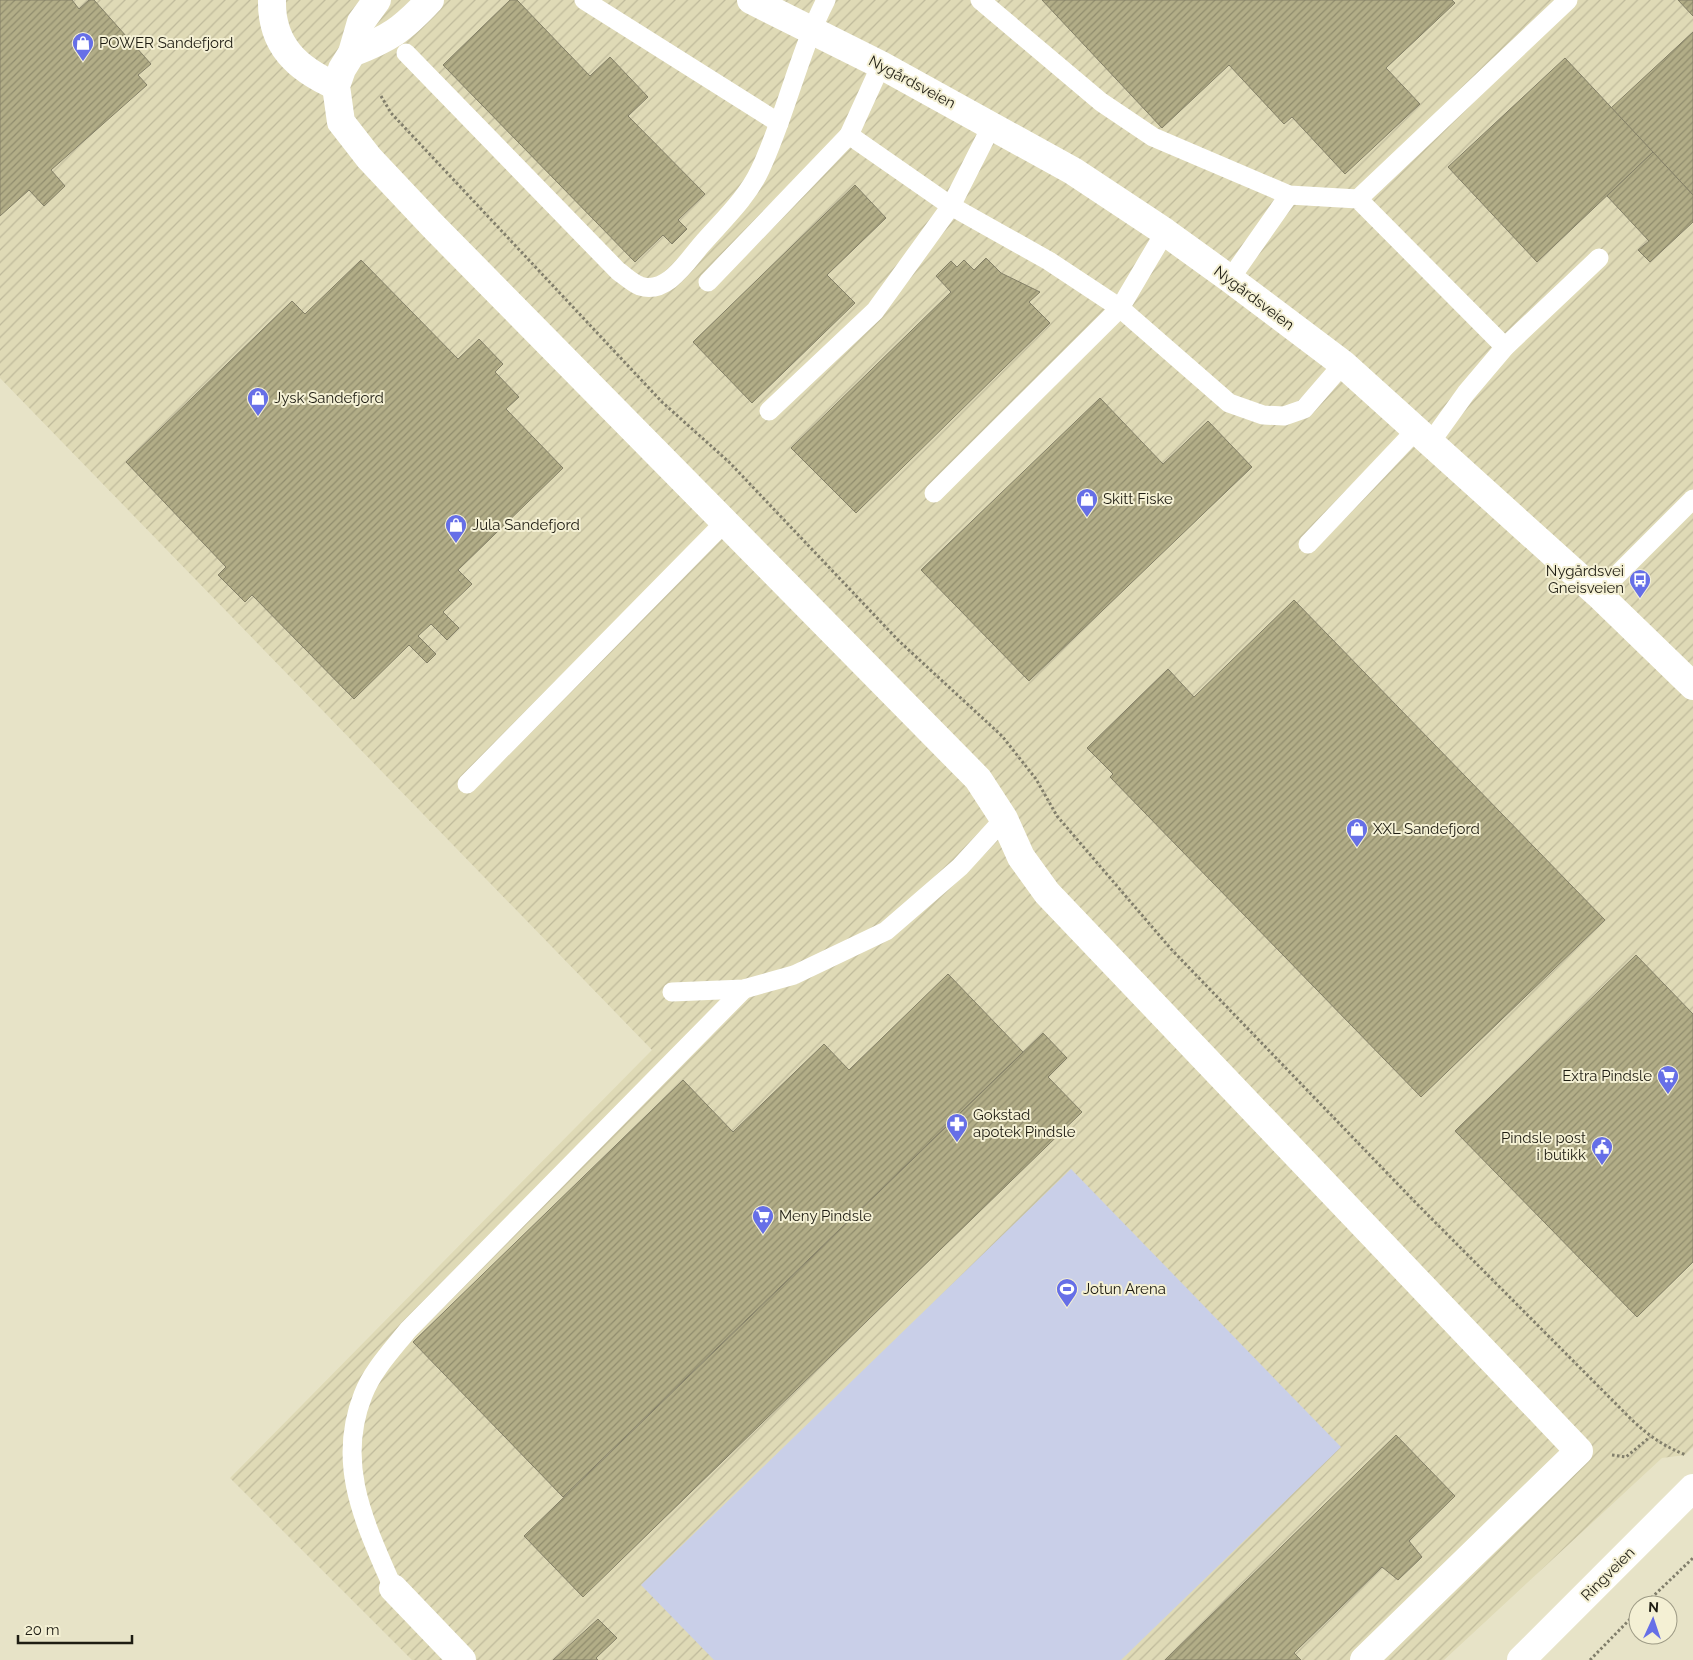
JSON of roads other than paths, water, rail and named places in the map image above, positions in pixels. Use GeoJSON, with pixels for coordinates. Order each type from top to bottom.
{"type":"FeatureCollection","features":[{"type":"Feature","properties":{"kind":"street"},"geometry":{"type":"LineString","coordinates":[[272,0],[272,10],[281,45],[299,65],[336,86]]}},
{"type":"Feature","properties":{"kind":"street"},"geometry":{"type":"LineString","coordinates":[[377,0],[361,22],[352,54],[342,69],[336,86],[341,122],[369,158],[978,779],[1004,820],[1021,857],[1047,894],[1579,1451],[1364,1660]]}},
{"type":"Feature","properties":{"kind":"street"},"geometry":{"type":"LineString","coordinates":[[352,54],[381,42],[404,28],[430,0]]}},
{"type":"Feature","properties":{"kind":"street","name":"Nygårdsveien"},"geometry":{"type":"LineString","coordinates":[[751,0],[881,65],[1073,171],[1165,232],[1230,279],[1343,364],[1598,594],[1693,686]]}},
{"type":"Feature","properties":{"kind":"street","name":"Ringveien"},"geometry":{"type":"LineString","coordinates":[[1522,1660],[1693,1488]]}},
{"type":"Feature","properties":{"kind":"street"},"geometry":{"type":"LineString","coordinates":[[393,1588],[462,1660]]}},
{"type":"Feature","properties":{"kind":"lane"},"geometry":{"type":"LineString","coordinates":[[584,0],[780,124]]}},
{"type":"Feature","properties":{"kind":"lane"},"geometry":{"type":"LineString","coordinates":[[406,52],[618,270],[640,286],[656,286],[672,279],[742,198],[760,171],[780,124],[811,29],[826,0]]}},
{"type":"Feature","properties":{"kind":"lane"},"geometry":{"type":"LineString","coordinates":[[980,0],[1101,102],[1153,137],[1289,195],[1358,199],[1505,347]]}},
{"type":"Feature","properties":{"kind":"lane"},"geometry":{"type":"LineString","coordinates":[[1358,199],[1568,0]]}},
{"type":"Feature","properties":{"kind":"lane"},"geometry":{"type":"LineString","coordinates":[[708,282],[849,135],[881,65]]}},
{"type":"Feature","properties":{"kind":"lane"},"geometry":{"type":"LineString","coordinates":[[769,411],[875,311],[951,206],[992,125]]}},
{"type":"Feature","properties":{"kind":"lane"},"geometry":{"type":"LineString","coordinates":[[849,135],[951,206],[1049,261],[1120,308],[1229,404],[1263,415],[1284,416],[1304,409],[1343,364]]}},
{"type":"Feature","properties":{"kind":"lane"},"geometry":{"type":"LineString","coordinates":[[1230,279],[1289,195]]}},
{"type":"Feature","properties":{"kind":"lane"},"geometry":{"type":"LineString","coordinates":[[934,493],[1120,308],[1165,232]]}},
{"type":"Feature","properties":{"kind":"lane"},"geometry":{"type":"LineString","coordinates":[[1308,544],[1423,436],[1466,393],[1505,347],[1599,258]]}},
{"type":"Feature","properties":{"kind":"lane"},"geometry":{"type":"LineString","coordinates":[[1598,594],[1693,499]]}},
{"type":"Feature","properties":{"kind":"lane"},"geometry":{"type":"LineString","coordinates":[[467,784],[725,522]]}},
{"type":"Feature","properties":{"kind":"lane"},"geometry":{"type":"LineString","coordinates":[[672,992],[744,989],[794,976],[886,931],[960,867],[1004,820]]}},
{"type":"Feature","properties":{"kind":"lane"},"geometry":{"type":"LineString","coordinates":[[393,1588],[362,1516],[353,1476],[354,1428],[363,1395],[381,1363],[408,1330],[744,989]]}},
{"type":"Feature","properties":{"kind":"place","name":"POWER Sandefjord"},"geometry":{"type":"Point","coordinates":[83,62]}},
{"type":"Feature","properties":{"kind":"place","name":"Jysk Sandefjord"},"geometry":{"type":"Point","coordinates":[258,417]}},
{"type":"Feature","properties":{"kind":"place","name":"Skitt Fiske"},"geometry":{"type":"Point","coordinates":[1087,518]}},
{"type":"Feature","properties":{"kind":"place","name":"Jula Sandefjord"},"geometry":{"type":"Point","coordinates":[456,544]}},
{"type":"Feature","properties":{"kind":"place","name":"Nygårdsvei Gneisveien"},"geometry":{"type":"Point","coordinates":[1640,599]}},
{"type":"Feature","properties":{"kind":"place","name":"XXL Sandefjord"},"geometry":{"type":"Point","coordinates":[1357,848]}},
{"type":"Feature","properties":{"kind":"place","name":"Extra Pindsle"},"geometry":{"type":"Point","coordinates":[1668,1095]}},
{"type":"Feature","properties":{"kind":"place","name":"Gokstad apotek Pindsle"},"geometry":{"type":"Point","coordinates":[957,1143]}},
{"type":"Feature","properties":{"kind":"place","name":"Pindsle post i butikk"},"geometry":{"type":"Point","coordinates":[1602,1166]}},
{"type":"Feature","properties":{"kind":"place","name":"Meny Pindsle"},"geometry":{"type":"Point","coordinates":[763,1235]}},
{"type":"Feature","properties":{"kind":"place","name":"Jotun Arena"},"geometry":{"type":"Point","coordinates":[1067,1308]}}]}
